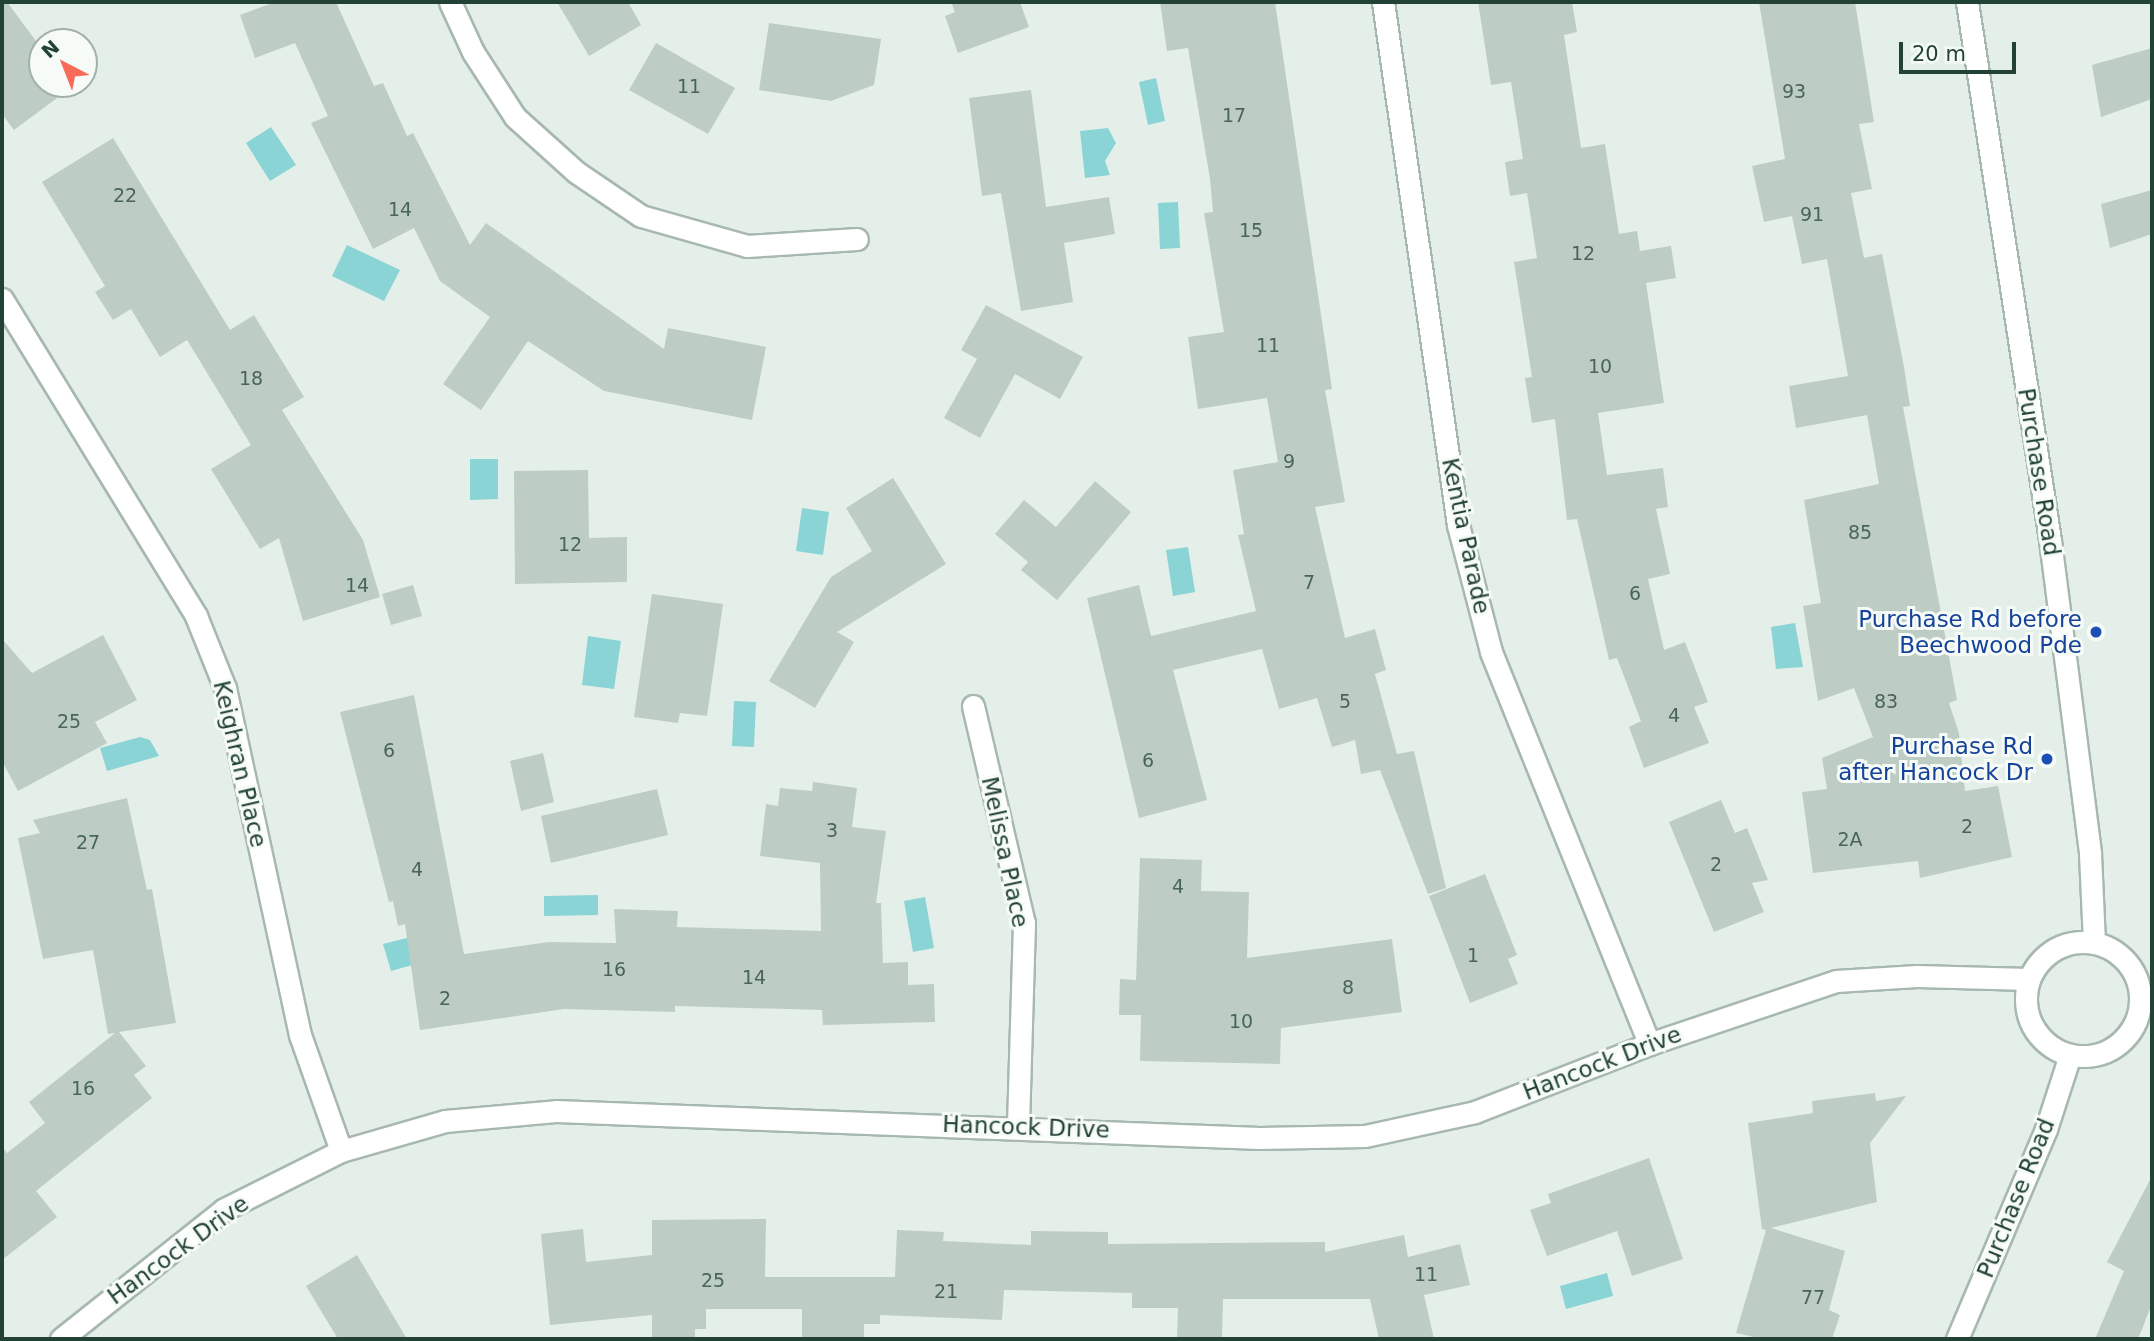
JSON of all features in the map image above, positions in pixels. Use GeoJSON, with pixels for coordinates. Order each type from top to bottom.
{"type":"FeatureCollection","features":[{"type":"Feature","properties":{"kind":"street"},"geometry":{"type":"LineString","coordinates":[[450,2],[473,52],[515,117],[576,172],[640,216],[747,246],[857,239]]}},
{"type":"Feature","properties":{"kind":"street","name":"Kentia Parade"},"geometry":{"type":"LineString","coordinates":[[1383,2],[1458,525],[1491,652],[1649,1044]]}},
{"type":"Feature","properties":{"kind":"street","name":"Purchase Road"},"geometry":{"type":"LineString","coordinates":[[1966,2],[2050,540],[2090,854],[2094,943]]}},
{"type":"Feature","properties":{"kind":"street","name":"Keighran Place"},"geometry":{"type":"LineString","coordinates":[[2,299],[196,616],[225,688],[300,1035],[341,1151]]}},
{"type":"Feature","properties":{"kind":"street","name":"Melissa Place"},"geometry":{"type":"LineString","coordinates":[[973,706],[1024,923],[1018,1126]]}},
{"type":"Feature","properties":{"kind":"street"},"geometry":{"type":"LineString","coordinates":[[2094,943],[2117,953],[2130,965],[2146,1000],[2138,1017],[2118,1044],[2103,1053],[2070,1055],[2037,1034],[2028,1017],[2029,979],[2050,952],[2065,945],[2094,943]]}},
{"type":"Feature","properties":{"kind":"street","name":"Hancock Drive"},"geometry":{"type":"LineString","coordinates":[[61,1339],[223,1210],[341,1151],[445,1121],[556,1111],[1018,1126],[1259,1138],[1365,1136],[1475,1112],[1649,1044],[1836,981],[1917,976],[2029,979]]}},
{"type":"Feature","properties":{"kind":"street","name":"Purchase Road"},"geometry":{"type":"LineString","coordinates":[[1957,1339],[2046,1129],[2070,1055]]}},
{"type":"Feature","properties":{"kind":"water"},"geometry":{"type":"Polygon","coordinates":[[[1156,78],[1165,121],[1148,125],[1139,82],[1156,78]]]}},
{"type":"Feature","properties":{"kind":"water"},"geometry":{"type":"Polygon","coordinates":[[[271,127],[296,165],[270,181],[246,143],[271,127]]]}},
{"type":"Feature","properties":{"kind":"water"},"geometry":{"type":"Polygon","coordinates":[[[1108,128],[1116,143],[1105,161],[1110,175],[1085,178],[1080,131],[1108,128]]]}},
{"type":"Feature","properties":{"kind":"water"},"geometry":{"type":"Polygon","coordinates":[[[1178,202],[1180,248],[1160,249],[1158,203],[1178,202]]]}},
{"type":"Feature","properties":{"kind":"water"},"geometry":{"type":"Polygon","coordinates":[[[347,245],[400,270],[384,301],[332,276],[347,245]]]}},
{"type":"Feature","properties":{"kind":"water"},"geometry":{"type":"Polygon","coordinates":[[[470,459],[498,459],[498,499],[470,500],[470,459]]]}},
{"type":"Feature","properties":{"kind":"water"},"geometry":{"type":"Polygon","coordinates":[[[802,508],[829,512],[823,555],[796,551],[802,508]]]}},
{"type":"Feature","properties":{"kind":"water"},"geometry":{"type":"Polygon","coordinates":[[[1188,547],[1195,592],[1173,596],[1166,550],[1188,547]]]}},
{"type":"Feature","properties":{"kind":"water"},"geometry":{"type":"Polygon","coordinates":[[[1795,623],[1803,667],[1776,669],[1771,627],[1795,623]]]}},
{"type":"Feature","properties":{"kind":"water"},"geometry":{"type":"Polygon","coordinates":[[[588,636],[621,641],[614,689],[582,685],[588,636]]]}},
{"type":"Feature","properties":{"kind":"water"},"geometry":{"type":"Polygon","coordinates":[[[734,701],[756,702],[754,747],[732,746],[734,701]]]}},
{"type":"Feature","properties":{"kind":"water"},"geometry":{"type":"Polygon","coordinates":[[[140,737],[150,740],[159,756],[107,771],[100,748],[140,737]]]}},
{"type":"Feature","properties":{"kind":"water"},"geometry":{"type":"Polygon","coordinates":[[[598,895],[598,915],[544,916],[544,896],[598,895]]]}},
{"type":"Feature","properties":{"kind":"water"},"geometry":{"type":"Polygon","coordinates":[[[925,897],[934,948],[913,952],[904,901],[925,897]]]}},
{"type":"Feature","properties":{"kind":"water"},"geometry":{"type":"Polygon","coordinates":[[[423,934],[430,960],[391,971],[383,944],[423,934]]]}},
{"type":"Feature","properties":{"kind":"water"},"geometry":{"type":"Polygon","coordinates":[[[1607,1273],[1613,1296],[1566,1309],[1560,1286],[1607,1273]]]}},
{"type":"Feature","properties":{"kind":"building"},"geometry":{"type":"Polygon","coordinates":[[[2,2],[7,2],[28,30],[28,98],[57,98],[14,130],[2,114],[2,2]]]}},
{"type":"Feature","properties":{"kind":"building"},"geometry":{"type":"Polygon","coordinates":[[[275,2],[336,2],[374,86],[383,83],[407,136],[413,133],[470,245],[486,223],[664,349],[668,328],[766,347],[752,420],[604,391],[528,341],[481,410],[443,384],[490,317],[440,281],[414,228],[373,249],[311,123],[328,116],[295,43],[255,58],[240,15],[275,2]]]}},
{"type":"Feature","properties":{"kind":"building"},"geometry":{"type":"Polygon","coordinates":[[[557,2],[628,2],[641,25],[589,56],[557,2]]]}},
{"type":"Feature","properties":{"kind":"building"},"geometry":{"type":"Polygon","coordinates":[[[951,2],[1020,2],[1029,27],[958,53],[945,16],[955,12],[951,2]]]}},
{"type":"Feature","properties":{"kind":"building"},"geometry":{"type":"Polygon","coordinates":[[[1160,2],[1275,2],[1332,389],[1325,390],[1345,502],[1315,507],[1345,638],[1375,629],[1386,670],[1375,674],[1397,754],[1414,751],[1446,888],[1428,894],[1380,770],[1361,774],[1355,740],[1332,747],[1317,698],[1279,709],[1262,649],[1173,670],[1207,800],[1139,818],[1087,598],[1139,585],[1151,636],[1256,611],[1238,535],[1244,534],[1233,470],[1278,462],[1267,398],[1198,409],[1188,337],[1224,332],[1204,213],[1213,212],[1210,179],[1188,48],[1167,51],[1160,2]]]}},
{"type":"Feature","properties":{"kind":"building"},"geometry":{"type":"Polygon","coordinates":[[[1478,2],[1572,2],[1577,32],[1564,35],[1581,148],[1605,144],[1619,234],[1637,231],[1640,251],[1671,246],[1676,278],[1646,283],[1664,403],[1598,413],[1607,475],[1663,468],[1668,507],[1656,509],[1670,574],[1648,579],[1664,650],[1685,642],[1708,702],[1694,707],[1709,743],[1644,768],[1629,727],[1641,721],[1617,658],[1609,660],[1577,519],[1567,520],[1555,419],[1532,423],[1525,378],[1532,377],[1514,262],[1537,258],[1527,193],[1510,196],[1505,162],[1523,159],[1511,82],[1491,85],[1478,2]]]}},
{"type":"Feature","properties":{"kind":"building"},"geometry":{"type":"Polygon","coordinates":[[[1759,2],[1855,2],[1874,122],[1859,124],[1872,189],[1851,193],[1864,258],[1882,254],[1904,367],[1910,406],[1903,407],[1957,700],[1949,703],[1959,733],[1965,791],[1998,786],[2012,857],[1920,878],[1918,861],[1813,873],[1802,792],[1827,789],[1822,758],[1873,737],[1854,688],[1818,701],[1803,606],[1821,603],[1804,500],[1879,484],[1867,415],[1796,428],[1789,386],[1848,376],[1827,259],[1802,264],[1792,216],[1764,222],[1752,166],[1785,159],[1759,2]]]}},
{"type":"Feature","properties":{"kind":"building"},"geometry":{"type":"Polygon","coordinates":[[[769,23],[881,39],[874,85],[831,101],[759,90],[769,23]]]}},
{"type":"Feature","properties":{"kind":"building"},"geometry":{"type":"Polygon","coordinates":[[[656,43],[735,88],[708,134],[629,90],[656,43]]]}},
{"type":"Feature","properties":{"kind":"building"},"geometry":{"type":"Polygon","coordinates":[[[2152,48],[2152,99],[2101,117],[2092,65],[2152,48]]]}},
{"type":"Feature","properties":{"kind":"building"},"geometry":{"type":"Polygon","coordinates":[[[1031,90],[1046,207],[1109,197],[1115,234],[1064,243],[1073,302],[1021,311],[1001,193],[982,196],[969,98],[1031,90]]]}},
{"type":"Feature","properties":{"kind":"building"},"geometry":{"type":"Polygon","coordinates":[[[113,138],[230,330],[254,315],[304,397],[282,410],[363,540],[380,597],[303,621],[279,538],[260,549],[211,469],[251,445],[187,340],[160,357],[131,309],[113,320],[95,292],[105,286],[42,182],[113,138]]]}},
{"type":"Feature","properties":{"kind":"building"},"geometry":{"type":"Polygon","coordinates":[[[2152,190],[2152,234],[2110,248],[2101,204],[2152,190]]]}},
{"type":"Feature","properties":{"kind":"building"},"geometry":{"type":"Polygon","coordinates":[[[986,305],[1083,357],[1060,399],[1015,374],[980,438],[944,418],[977,359],[961,350],[986,305]]]}},
{"type":"Feature","properties":{"kind":"building"},"geometry":{"type":"Polygon","coordinates":[[[588,470],[589,538],[627,537],[627,582],[515,584],[514,471],[588,470]]]}},
{"type":"Feature","properties":{"kind":"building"},"geometry":{"type":"Polygon","coordinates":[[[893,478],[946,564],[837,632],[854,642],[815,708],[769,681],[831,577],[872,551],[846,508],[893,478]]]}},
{"type":"Feature","properties":{"kind":"building"},"geometry":{"type":"Polygon","coordinates":[[[1095,481],[1131,512],[1057,600],[1021,570],[1028,562],[995,534],[1024,500],[1056,527],[1095,481]]]}},
{"type":"Feature","properties":{"kind":"building"},"geometry":{"type":"Polygon","coordinates":[[[413,585],[422,616],[391,625],[382,594],[413,585]]]}},
{"type":"Feature","properties":{"kind":"building"},"geometry":{"type":"Polygon","coordinates":[[[652,594],[723,604],[707,716],[680,713],[678,723],[634,717],[652,594]]]}},
{"type":"Feature","properties":{"kind":"building"},"geometry":{"type":"Polygon","coordinates":[[[103,635],[137,700],[95,722],[107,743],[18,791],[2,761],[2,639],[32,673],[103,635]]]}},
{"type":"Feature","properties":{"kind":"building"},"geometry":{"type":"Polygon","coordinates":[[[414,695],[464,954],[549,942],[616,943],[614,909],[678,911],[677,927],[821,931],[820,863],[760,856],[766,804],[778,806],[780,788],[812,791],[813,782],[857,788],[852,827],[886,831],[876,903],[881,903],[883,963],[908,962],[908,985],[934,984],[935,1022],[823,1025],[822,1010],[675,1006],[675,1012],[564,1009],[420,1030],[405,924],[398,926],[393,901],[389,902],[340,712],[414,695]]]}},
{"type":"Feature","properties":{"kind":"building"},"geometry":{"type":"Polygon","coordinates":[[[543,753],[554,802],[521,811],[510,761],[543,753]]]}},
{"type":"Feature","properties":{"kind":"building"},"geometry":{"type":"Polygon","coordinates":[[[657,789],[668,835],[551,863],[541,816],[657,789]]]}},
{"type":"Feature","properties":{"kind":"building"},"geometry":{"type":"Polygon","coordinates":[[[127,798],[147,890],[152,889],[176,1023],[119,1032],[146,1066],[134,1075],[152,1098],[36,1191],[57,1217],[2,1260],[2,1147],[7,1153],[45,1123],[29,1102],[115,1033],[108,1034],[93,950],[43,959],[18,838],[40,833],[33,820],[127,798]]]}},
{"type":"Feature","properties":{"kind":"building"},"geometry":{"type":"Polygon","coordinates":[[[1721,800],[1735,833],[1747,828],[1768,880],[1752,883],[1764,912],[1714,932],[1669,822],[1721,800]]]}},
{"type":"Feature","properties":{"kind":"building"},"geometry":{"type":"Polygon","coordinates":[[[1140,858],[1202,860],[1201,891],[1249,892],[1247,958],[1392,939],[1402,1012],[1281,1028],[1280,1064],[1140,1061],[1141,1015],[1119,1015],[1120,979],[1136,980],[1140,858]]]}},
{"type":"Feature","properties":{"kind":"building"},"geometry":{"type":"Polygon","coordinates":[[[1485,874],[1517,955],[1508,959],[1518,984],[1470,1003],[1429,896],[1485,874]]]}},
{"type":"Feature","properties":{"kind":"building"},"geometry":{"type":"Polygon","coordinates":[[[1875,1093],[1876,1101],[1906,1096],[1870,1143],[1877,1202],[1771,1228],[1845,1251],[1829,1310],[1840,1315],[1832,1339],[1763,1339],[1736,1333],[1766,1230],[1762,1229],[1748,1123],[1813,1113],[1812,1101],[1875,1093]]]}},
{"type":"Feature","properties":{"kind":"building"},"geometry":{"type":"Polygon","coordinates":[[[1649,1158],[1683,1259],[1632,1276],[1617,1231],[1547,1256],[1530,1210],[1551,1203],[1548,1194],[1649,1158]]]}},
{"type":"Feature","properties":{"kind":"building"},"geometry":{"type":"Polygon","coordinates":[[[2152,1176],[2152,1304],[2138,1339],[2095,1339],[2124,1271],[2107,1262],[2152,1176]]]}},
{"type":"Feature","properties":{"kind":"building"},"geometry":{"type":"Polygon","coordinates":[[[766,1219],[765,1277],[895,1277],[897,1230],[944,1232],[943,1241],[1031,1245],[1031,1231],[1108,1232],[1108,1244],[1325,1242],[1325,1252],[1404,1235],[1408,1257],[1460,1244],[1470,1285],[1424,1295],[1434,1339],[1379,1339],[1370,1299],[1223,1299],[1222,1339],[1177,1339],[1178,1308],[1132,1308],[1132,1293],[1004,1290],[1002,1320],[880,1315],[880,1324],[864,1324],[864,1339],[802,1339],[802,1309],[706,1309],[706,1329],[695,1329],[695,1339],[652,1339],[652,1315],[550,1325],[541,1234],[583,1229],[586,1262],[652,1255],[652,1220],[766,1219]]]}},
{"type":"Feature","properties":{"kind":"building"},"geometry":{"type":"Polygon","coordinates":[[[357,1255],[407,1339],[338,1339],[306,1286],[357,1255]]]}},
{"type":"Feature","properties":{"kind":"place","name":"Purchase Rd before Beechwood Pde"},"geometry":{"type":"Point","coordinates":[2096,632]}},
{"type":"Feature","properties":{"kind":"place","name":"Purchase Rd after Hancock Dr"},"geometry":{"type":"Point","coordinates":[2047,759]}}]}
